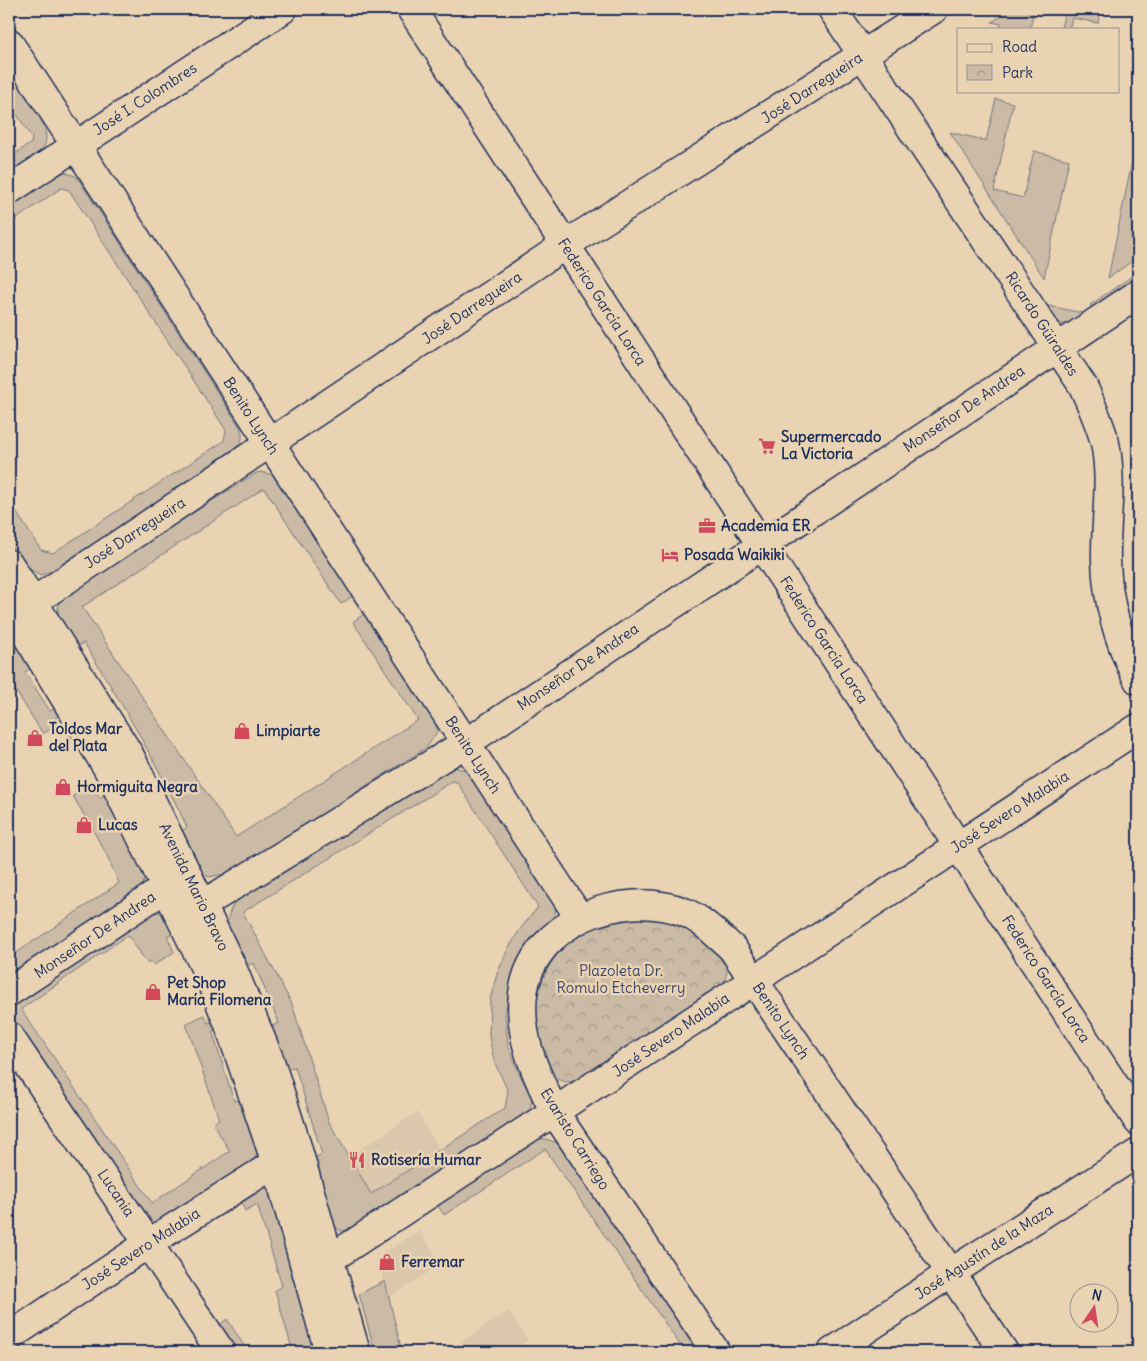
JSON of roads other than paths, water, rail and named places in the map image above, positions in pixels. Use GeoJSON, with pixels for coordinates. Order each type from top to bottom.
{"type":"FeatureCollection","features":[{"type":"Feature","properties":{"kind":"street","name":"José I. Colombres"},"geometry":{"type":"LineString","coordinates":[[9,190],[283,9]]}},
{"type":"Feature","properties":{"kind":"street","name":"Federico García Lorca"},"geometry":{"type":"LineString","coordinates":[[411,9],[1138,1121]]}},
{"type":"Feature","properties":{"kind":"street","name":"Ricardo Güiraldes"},"geometry":{"type":"LineString","coordinates":[[832,9],[1083,386],[1104,442],[1110,493],[1106,561],[1110,602],[1118,634],[1138,680]]}},
{"type":"Feature","properties":{"kind":"street","name":"José Darregueira"},"geometry":{"type":"LineString","coordinates":[[18,607],[270,445],[565,246],[934,9]]}},
{"type":"Feature","properties":{"kind":"street","name":"Benito Lynch"},"geometry":{"type":"LineString","coordinates":[[9,44],[579,917],[605,907],[632,904],[658,906],[684,912],[708,926],[732,948],[952,1272],[1004,1352]]}},
{"type":"Feature","properties":{"kind":"street","name":"Monseñor De Andrea"},"geometry":{"type":"LineString","coordinates":[[9,992],[167,887],[202,905],[466,743],[761,544],[1138,294]]}},
{"type":"Feature","properties":{"kind":"street","name":"Avenida Mario Bravo"},"geometry":{"type":"LineString","coordinates":[[9,564],[18,607],[108,768],[209,976],[228,1022],[276,1164],[348,1351]]}},
{"type":"Feature","properties":{"kind":"street","name":"Avenida Mario Bravo"},"geometry":{"type":"LineString","coordinates":[[18,607],[129,754],[246,998],[270,1061],[330,1260],[348,1351]]}},
{"type":"Feature","properties":{"kind":"street","name":"José Severo Malabia"},"geometry":{"type":"LineString","coordinates":[[330,1260],[1138,728]]}},
{"type":"Feature","properties":{"kind":"street","name":"Evaristo Carriego"},"geometry":{"type":"LineString","coordinates":[[579,917],[542,950],[530,970],[523,992],[522,1020],[526,1046],[534,1071],[555,1113],[716,1352]]}},
{"type":"Feature","properties":{"kind":"street","name":"Lucania"},"geometry":{"type":"LineString","coordinates":[[9,1036],[221,1352]]}},
{"type":"Feature","properties":{"kind":"street","name":"José Agustín de la Maza"},"geometry":{"type":"LineString","coordinates":[[832,1352],[952,1272],[1138,1153]]}},
{"type":"Feature","properties":{"kind":"street","name":"José Severo Malabia"},"geometry":{"type":"LineString","coordinates":[[9,1337],[149,1243],[276,1164]]}},
{"type":"Feature","properties":{"kind":"place","name":"Supermercado La Victoria"},"geometry":{"type":"Point","coordinates":[767,446]}},
{"type":"Feature","properties":{"kind":"place","name":"Academia ER"},"geometry":{"type":"Point","coordinates":[707,526]}},
{"type":"Feature","properties":{"kind":"place","name":"Posada Waikiki"},"geometry":{"type":"Point","coordinates":[670,555]}},
{"type":"Feature","properties":{"kind":"place","name":"Limpiarte"},"geometry":{"type":"Point","coordinates":[242,731]}},
{"type":"Feature","properties":{"kind":"place","name":"Toldos Mar del Plata"},"geometry":{"type":"Point","coordinates":[35,738]}},
{"type":"Feature","properties":{"kind":"place","name":"Hormiguita Negra"},"geometry":{"type":"Point","coordinates":[63,787]}},
{"type":"Feature","properties":{"kind":"place","name":"Lucas"},"geometry":{"type":"Point","coordinates":[84,825]}},
{"type":"Feature","properties":{"kind":"place","name":"Pet Shop María Filomena"},"geometry":{"type":"Point","coordinates":[153,992]}},
{"type":"Feature","properties":{"kind":"place","name":"Rotisería Humar"},"geometry":{"type":"Point","coordinates":[357,1160]}},
{"type":"Feature","properties":{"kind":"place","name":"Ferremar"},"geometry":{"type":"Point","coordinates":[387,1262]}},
{"type":"Feature","properties":{"kind":"park label","name":"Plazoleta Dr. Romulo Etcheverry"},"geometry":{"type":"Point","coordinates":[621,980]}}]}
